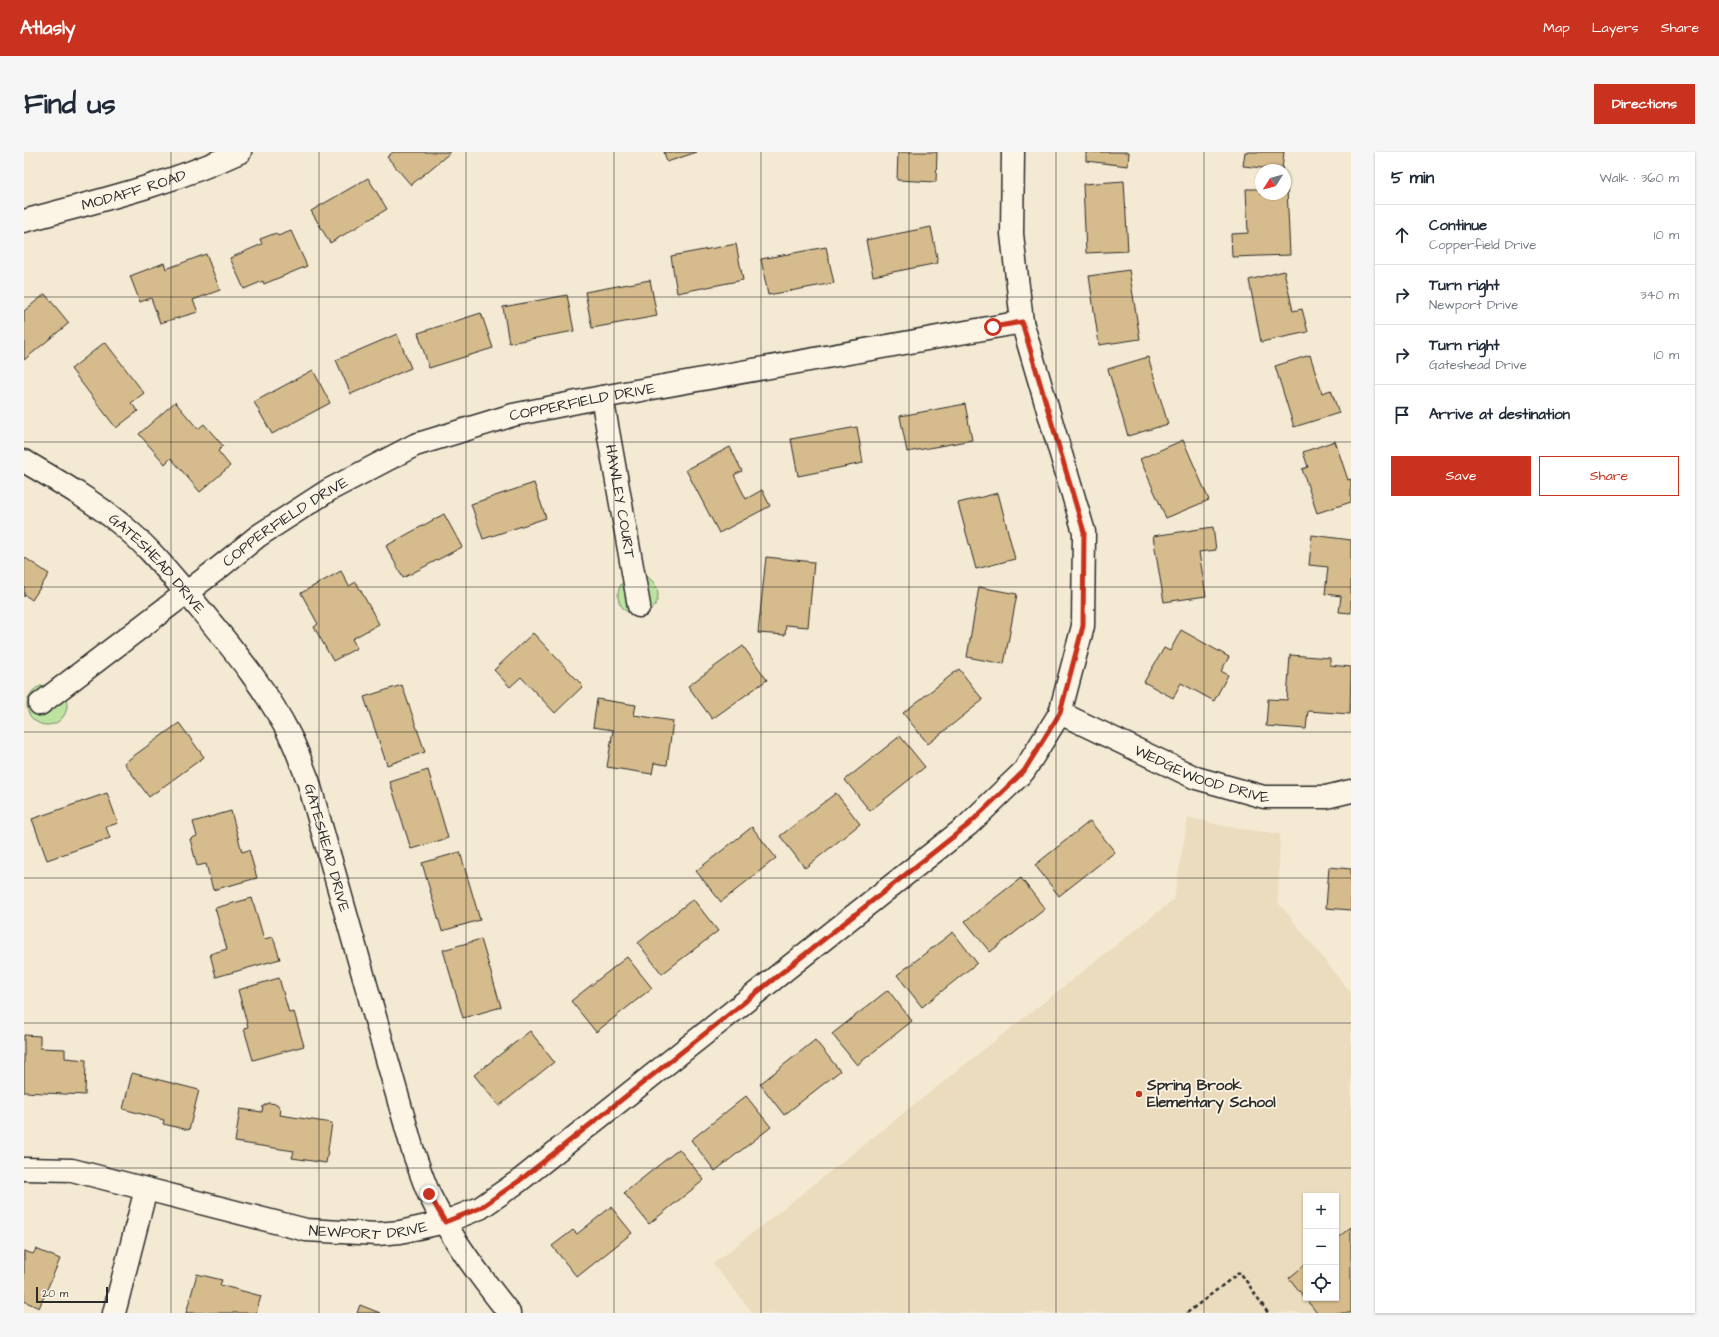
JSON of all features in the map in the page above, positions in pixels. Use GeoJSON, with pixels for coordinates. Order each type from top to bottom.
{"type":"FeatureCollection","features":[{"type":"Feature","properties":{"kind":"street","name":"MODAFF ROAD"},"geometry":{"type":"LineString","coordinates":[[24,221],[165,182],[205,168],[240,152]]}},
{"type":"Feature","properties":{"kind":"street","name":"NEWPORT DRIVE"},"geometry":{"type":"LineString","coordinates":[[24,1169],[72,1170],[306,1230],[377,1234],[400,1232],[445,1222],[480,1208],[519,1181],[968,825],[1024,771],[1060,713],[1083,626],[1084,532],[1022,322],[1012,234],[1012,152]]}},
{"type":"Feature","properties":{"kind":"street","name":"COPPERFIELD DRIVE"},"geometry":{"type":"LineString","coordinates":[[40,704],[258,536],[329,490],[415,445],[513,416],[602,397],[1022,322]]}},
{"type":"Feature","properties":{"kind":"street","name":"HAWLEY COURT"},"geometry":{"type":"LineString","coordinates":[[602,397],[639,606]]}},
{"type":"Feature","properties":{"kind":"street","name":"GATESHEAD DRIVE"},"geometry":{"type":"LineString","coordinates":[[24,462],[82,496],[122,525],[148,548],[240,658],[268,699],[291,738],[308,780],[413,1151],[429,1194],[479,1276],[509,1313]]}},
{"type":"Feature","properties":{"kind":"street","name":"WEDGEWOOD DRIVE"},"geometry":{"type":"LineString","coordinates":[[1060,713],[1196,778],[1264,797],[1326,797],[1351,791]]}},
{"type":"Feature","properties":{"kind":"street"},"geometry":{"type":"LineString","coordinates":[[114,1313],[146,1189]]}},
{"type":"Feature","properties":{"kind":"path"},"geometry":{"type":"LineString","coordinates":[[1187,1313],[1240,1272],[1268,1313]]}},
{"type":"Feature","properties":{"kind":"shaded area","name":"Spring Brook Elementary School"},"geometry":{"type":"Polygon","coordinates":[[[1188,817],[1228,827],[1280,834],[1278,902],[1351,993],[1351,1313],[753,1313],[713,1264],[1174,899],[1188,817]]]}},
{"type":"Feature","properties":{"kind":"green space"},"geometry":{"type":"Polygon","coordinates":[[[642,575],[649,578],[655,584],[658,595],[657,603],[649,612],[642,615],[634,615],[627,612],[619,603],[618,591],[621,584],[630,576],[642,575]]]}},
{"type":"Feature","properties":{"kind":"green space"},"geometry":{"type":"Polygon","coordinates":[[[51,685],[58,688],[64,694],[67,705],[66,713],[58,722],[51,725],[43,725],[36,722],[28,713],[27,701],[30,694],[39,686],[51,685]]]}},
{"type":"Feature","properties":{"kind":"building"},"geometry":{"type":"Polygon","coordinates":[[[393,152],[451,152],[411,185],[387,157],[393,152]]]}},
{"type":"Feature","properties":{"kind":"building"},"geometry":{"type":"Polygon","coordinates":[[[664,152],[697,152],[667,162],[664,152]]]}},
{"type":"Feature","properties":{"kind":"building"},"geometry":{"type":"Polygon","coordinates":[[[898,152],[937,152],[936,182],[897,180],[898,152]]]}},
{"type":"Feature","properties":{"kind":"building"},"geometry":{"type":"Polygon","coordinates":[[[1086,152],[1129,152],[1128,166],[1086,161],[1086,152]]]}},
{"type":"Feature","properties":{"kind":"building"},"geometry":{"type":"Polygon","coordinates":[[[1245,152],[1284,152],[1283,164],[1255,164],[1255,167],[1243,166],[1245,152]]]}},
{"type":"Feature","properties":{"kind":"building"},"geometry":{"type":"Polygon","coordinates":[[[368,178],[387,209],[330,243],[311,211],[368,178]]]}},
{"type":"Feature","properties":{"kind":"building"},"geometry":{"type":"Polygon","coordinates":[[[1124,181],[1128,251],[1086,253],[1083,184],[1124,181]]]}},
{"type":"Feature","properties":{"kind":"building"},"geometry":{"type":"Polygon","coordinates":[[[1246,189],[1255,189],[1255,200],[1288,200],[1290,255],[1232,257],[1231,234],[1248,233],[1246,189]]]}},
{"type":"Feature","properties":{"kind":"building"},"geometry":{"type":"Polygon","coordinates":[[[931,227],[938,263],[873,276],[866,240],[931,227]]]}},
{"type":"Feature","properties":{"kind":"building"},"geometry":{"type":"Polygon","coordinates":[[[291,231],[307,266],[264,284],[263,281],[244,289],[230,258],[262,244],[260,239],[276,233],[278,236],[291,231]]]}},
{"type":"Feature","properties":{"kind":"building"},"geometry":{"type":"Polygon","coordinates":[[[736,244],[743,280],[677,293],[671,256],[736,244]]]}},
{"type":"Feature","properties":{"kind":"building"},"geometry":{"type":"Polygon","coordinates":[[[826,247],[834,283],[768,295],[761,259],[826,247]]]}},
{"type":"Feature","properties":{"kind":"building"},"geometry":{"type":"Polygon","coordinates":[[[206,254],[220,290],[193,300],[198,312],[160,323],[151,298],[140,302],[130,276],[164,263],[166,269],[206,254]]]}},
{"type":"Feature","properties":{"kind":"building"},"geometry":{"type":"Polygon","coordinates":[[[1129,270],[1140,339],[1099,345],[1089,276],[1129,270]]]}},
{"type":"Feature","properties":{"kind":"building"},"geometry":{"type":"Polygon","coordinates":[[[1284,271],[1293,311],[1302,309],[1308,332],[1261,342],[1249,280],[1284,271]]]}},
{"type":"Feature","properties":{"kind":"building"},"geometry":{"type":"Polygon","coordinates":[[[650,280],[657,316],[592,328],[585,292],[650,280]]]}},
{"type":"Feature","properties":{"kind":"building"},"geometry":{"type":"Polygon","coordinates":[[[45,294],[69,323],[24,360],[24,311],[45,294]]]}},
{"type":"Feature","properties":{"kind":"building"},"geometry":{"type":"Polygon","coordinates":[[[567,295],[574,331],[509,343],[503,307],[567,295]]]}},
{"type":"Feature","properties":{"kind":"building"},"geometry":{"type":"Polygon","coordinates":[[[481,313],[493,348],[429,368],[418,333],[481,313]]]}},
{"type":"Feature","properties":{"kind":"building"},"geometry":{"type":"Polygon","coordinates":[[[397,334],[411,368],[351,394],[336,360],[397,334]]]}},
{"type":"Feature","properties":{"kind":"building"},"geometry":{"type":"Polygon","coordinates":[[[105,342],[144,393],[131,403],[138,411],[116,428],[71,369],[105,342]]]}},
{"type":"Feature","properties":{"kind":"building"},"geometry":{"type":"Polygon","coordinates":[[[1310,355],[1322,393],[1331,390],[1339,413],[1294,427],[1275,366],[1310,355]]]}},
{"type":"Feature","properties":{"kind":"building"},"geometry":{"type":"Polygon","coordinates":[[[1148,357],[1168,424],[1128,436],[1108,369],[1148,357]]]}},
{"type":"Feature","properties":{"kind":"building"},"geometry":{"type":"Polygon","coordinates":[[[313,370],[330,403],[272,434],[254,402],[313,370]]]}},
{"type":"Feature","properties":{"kind":"building"},"geometry":{"type":"Polygon","coordinates":[[[175,402],[198,429],[204,424],[223,446],[218,451],[230,466],[200,492],[171,458],[165,464],[139,434],[175,402]]]}},
{"type":"Feature","properties":{"kind":"building"},"geometry":{"type":"Polygon","coordinates":[[[965,404],[972,440],[907,452],[900,416],[965,404]]]}},
{"type":"Feature","properties":{"kind":"building"},"geometry":{"type":"Polygon","coordinates":[[[857,427],[863,463],[798,476],[791,439],[857,427]]]}},
{"type":"Feature","properties":{"kind":"building"},"geometry":{"type":"Polygon","coordinates":[[[1183,440],[1209,500],[1166,518],[1140,459],[1183,440]]]}},
{"type":"Feature","properties":{"kind":"building"},"geometry":{"type":"Polygon","coordinates":[[[1335,441],[1348,480],[1351,479],[1351,502],[1317,513],[1302,469],[1308,467],[1303,452],[1335,441]]]}},
{"type":"Feature","properties":{"kind":"building"},"geometry":{"type":"Polygon","coordinates":[[[730,447],[742,471],[734,475],[746,499],[762,490],[770,506],[719,533],[686,470],[730,447]]]}},
{"type":"Feature","properties":{"kind":"building"},"geometry":{"type":"Polygon","coordinates":[[[534,483],[546,518],[483,539],[471,504],[534,483]]]}},
{"type":"Feature","properties":{"kind":"building"},"geometry":{"type":"Polygon","coordinates":[[[998,493],[1015,559],[976,569],[958,503],[998,493]]]}},
{"type":"Feature","properties":{"kind":"building"},"geometry":{"type":"Polygon","coordinates":[[[444,514],[462,547],[403,578],[386,546],[444,514]]]}},
{"type":"Feature","properties":{"kind":"building"},"geometry":{"type":"Polygon","coordinates":[[[1213,527],[1216,550],[1199,552],[1206,596],[1164,602],[1153,536],[1213,527]]]}},
{"type":"Feature","properties":{"kind":"building"},"geometry":{"type":"Polygon","coordinates":[[[1312,535],[1351,540],[1351,613],[1339,612],[1341,596],[1325,594],[1328,567],[1309,565],[1312,535]]]}},
{"type":"Feature","properties":{"kind":"building"},"geometry":{"type":"Polygon","coordinates":[[[24,557],[49,574],[32,600],[25,595],[24,597],[24,557]]]}},
{"type":"Feature","properties":{"kind":"building"},"geometry":{"type":"Polygon","coordinates":[[[766,557],[814,562],[808,627],[786,625],[785,635],[758,633],[766,557]]]}},
{"type":"Feature","properties":{"kind":"building"},"geometry":{"type":"Polygon","coordinates":[[[341,571],[349,586],[356,582],[379,624],[352,639],[357,648],[333,661],[314,627],[318,624],[301,593],[341,571]]]}},
{"type":"Feature","properties":{"kind":"building"},"geometry":{"type":"Polygon","coordinates":[[[979,587],[1017,594],[1004,664],[967,657],[979,587]]]}},
{"type":"Feature","properties":{"kind":"building"},"geometry":{"type":"Polygon","coordinates":[[[1181,630],[1229,657],[1221,671],[1228,675],[1214,701],[1181,683],[1173,698],[1144,682],[1164,648],[1170,651],[1181,630]]]}},
{"type":"Feature","properties":{"kind":"building"},"geometry":{"type":"Polygon","coordinates":[[[533,633],[583,686],[555,713],[521,677],[510,687],[494,670],[533,633]]]}},
{"type":"Feature","properties":{"kind":"building"},"geometry":{"type":"Polygon","coordinates":[[[743,646],[767,680],[712,719],[688,686],[743,646]]]}},
{"type":"Feature","properties":{"kind":"building"},"geometry":{"type":"Polygon","coordinates":[[[1290,655],[1330,658],[1330,665],[1351,667],[1350,714],[1308,711],[1306,729],[1266,726],[1268,699],[1287,700],[1290,655]]]}},
{"type":"Feature","properties":{"kind":"building"},"geometry":{"type":"Polygon","coordinates":[[[959,669],[983,700],[928,744],[903,713],[959,669]]]}},
{"type":"Feature","properties":{"kind":"building"},"geometry":{"type":"Polygon","coordinates":[[[402,685],[425,752],[387,765],[364,697],[402,685]]]}},
{"type":"Feature","properties":{"kind":"building"},"geometry":{"type":"Polygon","coordinates":[[[597,699],[636,705],[634,715],[673,721],[667,765],[654,763],[652,774],[607,767],[613,730],[593,727],[597,699]]]}},
{"type":"Feature","properties":{"kind":"building"},"geometry":{"type":"Polygon","coordinates":[[[179,723],[204,757],[149,797],[124,763],[179,723]]]}},
{"type":"Feature","properties":{"kind":"building"},"geometry":{"type":"Polygon","coordinates":[[[900,736],[925,767],[870,811],[845,780],[900,736]]]}},
{"type":"Feature","properties":{"kind":"building"},"geometry":{"type":"Polygon","coordinates":[[[428,770],[448,838],[411,849],[390,782],[428,770]]]}},
{"type":"Feature","properties":{"kind":"building"},"geometry":{"type":"Polygon","coordinates":[[[107,793],[118,823],[106,827],[110,838],[47,860],[32,819],[107,793]]]}},
{"type":"Feature","properties":{"kind":"building"},"geometry":{"type":"Polygon","coordinates":[[[836,793],[860,824],[805,868],[780,836],[836,793]]]}},
{"type":"Feature","properties":{"kind":"building"},"geometry":{"type":"Polygon","coordinates":[[[231,811],[242,852],[249,850],[257,878],[213,890],[206,864],[197,866],[190,839],[197,836],[193,822],[231,811]]]}},
{"type":"Feature","properties":{"kind":"building"},"geometry":{"type":"Polygon","coordinates":[[[1090,821],[1115,852],[1059,896],[1035,865],[1090,821]]]}},
{"type":"Feature","properties":{"kind":"building"},"geometry":{"type":"Polygon","coordinates":[[[752,827],[776,858],[721,902],[696,871],[752,827]]]}},
{"type":"Feature","properties":{"kind":"building"},"geometry":{"type":"Polygon","coordinates":[[[460,852],[480,920],[442,931],[422,863],[460,852]]]}},
{"type":"Feature","properties":{"kind":"building"},"geometry":{"type":"Polygon","coordinates":[[[1329,867],[1351,869],[1351,910],[1326,908],[1329,867]]]}},
{"type":"Feature","properties":{"kind":"building"},"geometry":{"type":"Polygon","coordinates":[[[1021,878],[1045,909],[990,952],[965,921],[1021,878]]]}},
{"type":"Feature","properties":{"kind":"building"},"geometry":{"type":"Polygon","coordinates":[[[252,898],[264,939],[273,937],[280,959],[216,977],[210,954],[227,949],[215,908],[252,898]]]}},
{"type":"Feature","properties":{"kind":"building"},"geometry":{"type":"Polygon","coordinates":[[[693,899],[718,931],[662,974],[638,943],[693,899]]]}},
{"type":"Feature","properties":{"kind":"building"},"geometry":{"type":"Polygon","coordinates":[[[953,932],[977,963],[922,1007],[897,975],[953,932]]]}},
{"type":"Feature","properties":{"kind":"building"},"geometry":{"type":"Polygon","coordinates":[[[481,939],[501,1007],[463,1018],[443,950],[481,939]]]}},
{"type":"Feature","properties":{"kind":"building"},"geometry":{"type":"Polygon","coordinates":[[[627,957],[652,988],[596,1032],[571,1001],[627,957]]]}},
{"type":"Feature","properties":{"kind":"building"},"geometry":{"type":"Polygon","coordinates":[[[279,978],[289,1013],[294,1012],[304,1046],[253,1060],[244,1029],[248,1027],[238,990],[279,978]]]}},
{"type":"Feature","properties":{"kind":"building"},"geometry":{"type":"Polygon","coordinates":[[[888,990],[912,1021],[857,1065],[832,1034],[888,990]]]}},
{"type":"Feature","properties":{"kind":"building"},"geometry":{"type":"Polygon","coordinates":[[[530,1031],[554,1062],[499,1106],[474,1075],[530,1031]]]}},
{"type":"Feature","properties":{"kind":"building"},"geometry":{"type":"Polygon","coordinates":[[[24,1035],[40,1036],[40,1048],[65,1049],[65,1058],[86,1060],[85,1095],[24,1092],[24,1035]]]}},
{"type":"Feature","properties":{"kind":"building"},"geometry":{"type":"Polygon","coordinates":[[[815,1040],[840,1071],[784,1115],[760,1084],[815,1040]]]}},
{"type":"Feature","properties":{"kind":"building"},"geometry":{"type":"Polygon","coordinates":[[[132,1073],[199,1090],[189,1130],[163,1124],[164,1120],[123,1109],[132,1073]]]}},
{"type":"Feature","properties":{"kind":"building"},"geometry":{"type":"Polygon","coordinates":[[[746,1096],[771,1127],[715,1171],[691,1140],[746,1096]]]}},
{"type":"Feature","properties":{"kind":"building"},"geometry":{"type":"Polygon","coordinates":[[[269,1103],[277,1104],[281,1110],[280,1115],[332,1123],[326,1163],[292,1158],[294,1151],[235,1142],[240,1109],[262,1112],[263,1106],[269,1103]]]}},
{"type":"Feature","properties":{"kind":"building"},"geometry":{"type":"Polygon","coordinates":[[[679,1149],[704,1180],[649,1224],[624,1193],[679,1149]]]}},
{"type":"Feature","properties":{"kind":"building"},"geometry":{"type":"Polygon","coordinates":[[[611,1207],[632,1233],[577,1277],[552,1246],[573,1230],[577,1234],[611,1207]]]}},
{"type":"Feature","properties":{"kind":"building"},"geometry":{"type":"Polygon","coordinates":[[[1351,1227],[1351,1313],[1317,1313],[1307,1301],[1339,1301],[1339,1237],[1351,1227]]]}},
{"type":"Feature","properties":{"kind":"building"},"geometry":{"type":"Polygon","coordinates":[[[36,1249],[60,1259],[39,1308],[24,1301],[24,1251],[33,1254],[36,1249]]]}},
{"type":"Feature","properties":{"kind":"building"},"geometry":{"type":"Polygon","coordinates":[[[1303,1266],[1303,1296],[1289,1278],[1303,1266]]]}},
{"type":"Feature","properties":{"kind":"building"},"geometry":{"type":"Polygon","coordinates":[[[197,1274],[222,1280],[220,1285],[261,1296],[256,1313],[186,1313],[197,1274]]]}},
{"type":"Feature","properties":{"kind":"building"},"geometry":{"type":"Polygon","coordinates":[[[360,1305],[380,1313],[357,1313],[360,1305]]]}},
{"type":"Feature","properties":{"kind":"place","name":"Spring Brook Elementary School"},"geometry":{"type":"Point","coordinates":[1139,1094]}},
{"type":"Feature","properties":{"kind":"route"},"geometry":{"type":"LineString","coordinates":[[429,1194],[445,1222],[480,1208],[519,1181],[968,825],[1024,771],[1060,713],[1083,626],[1084,532],[1022,322],[993,327]]}}]}
